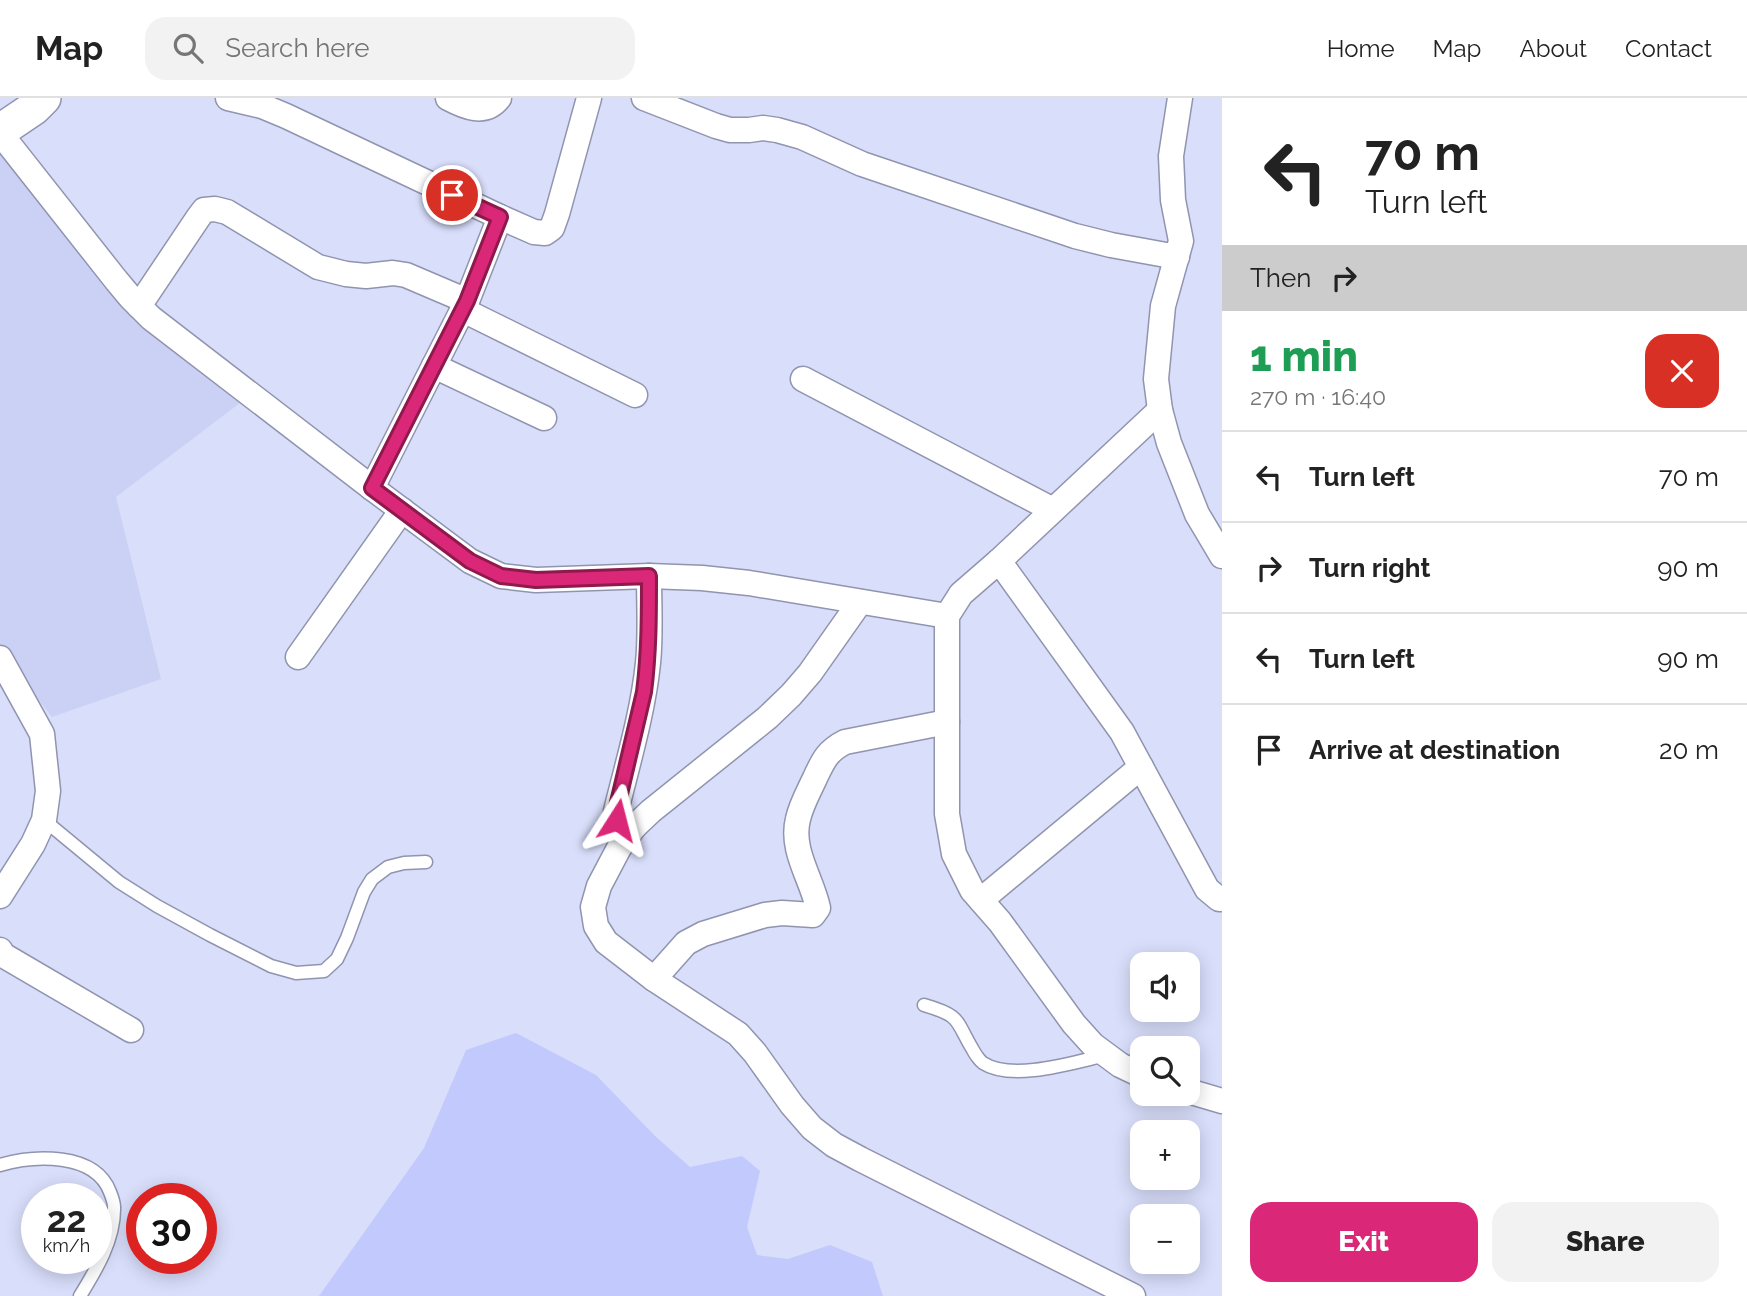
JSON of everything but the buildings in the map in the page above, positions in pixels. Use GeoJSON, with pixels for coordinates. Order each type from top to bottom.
{"type":"FeatureCollection","features":[{"type":"Feature","properties":{"kind":"street"},"geometry":{"type":"LineString","coordinates":[[44,98],[0,132],[139,306],[151,318],[470,561],[501,576],[536,580],[649,576],[726,580],[947,616]]}},
{"type":"Feature","properties":{"kind":"street"},"geometry":{"type":"LineString","coordinates":[[228,98],[262,106],[286,116],[500,217],[534,232],[545,233],[552,228],[589,98]]}},
{"type":"Feature","properties":{"kind":"street"},"geometry":{"type":"LineString","coordinates":[[448,98],[479,109],[489,107],[499,98]]}},
{"type":"Feature","properties":{"kind":"street"},"geometry":{"type":"LineString","coordinates":[[644,98],[716,126],[739,130],[763,128],[802,137],[862,164],[1075,236],[1177,257]]}},
{"type":"Feature","properties":{"kind":"street"},"geometry":{"type":"LineString","coordinates":[[1180,98],[1171,156],[1173,200],[1181,241],[1163,306],[1156,379],[1160,410],[1169,443],[1197,514],[1222,556]]}},
{"type":"Feature","properties":{"kind":"street"},"geometry":{"type":"LineString","coordinates":[[139,306],[198,218],[204,211],[215,209],[227,212],[318,267],[366,276],[393,273],[406,275],[635,395]]}},
{"type":"Feature","properties":{"kind":"street"},"geometry":{"type":"LineString","coordinates":[[372,488],[465,306],[500,217]]}},
{"type":"Feature","properties":{"kind":"street"},"geometry":{"type":"LineString","coordinates":[[434,366],[544,418]]}},
{"type":"Feature","properties":{"kind":"street"},"geometry":{"type":"LineString","coordinates":[[803,379],[1053,510]]}},
{"type":"Feature","properties":{"kind":"street"},"geometry":{"type":"LineString","coordinates":[[1130,1070],[1093,1045],[1074,1024],[1000,922],[972,890],[954,854],[947,814],[947,616],[961,594],[1160,410]]}},
{"type":"Feature","properties":{"kind":"street"},"geometry":{"type":"LineString","coordinates":[[298,657],[402,510]]}},
{"type":"Feature","properties":{"kind":"street"},"geometry":{"type":"LineString","coordinates":[[999,561],[1122,732],[1207,889],[1219,899],[1222,898]]}},
{"type":"Feature","properties":{"kind":"street"},"geometry":{"type":"LineString","coordinates":[[634,827],[621,826],[616,811],[644,692],[649,649],[649,576]]}},
{"type":"Feature","properties":{"kind":"street"},"geometry":{"type":"LineString","coordinates":[[860,602],[810,673],[791,695],[634,827],[619,848],[599,886],[593,907],[596,926],[606,942],[654,979],[738,1034],[792,1105],[812,1128],[834,1145],[1133,1296]]}},
{"type":"Feature","properties":{"kind":"street"},"geometry":{"type":"LineString","coordinates":[[0,658],[42,734],[48,791],[44,820],[33,844],[0,896]]}},
{"type":"Feature","properties":{"kind":"street"},"geometry":{"type":"LineString","coordinates":[[654,979],[686,943],[703,934],[765,915],[813,915],[818,908],[799,851],[797,821],[822,761],[832,748],[845,742],[947,722]]}},
{"type":"Feature","properties":{"kind":"street"},"geometry":{"type":"LineString","coordinates":[[981,900],[1141,767]]}},
{"type":"Feature","properties":{"kind":"street"},"geometry":{"type":"LineString","coordinates":[[0,950],[3,955],[131,1030]]}},
{"type":"Feature","properties":{"kind":"street"},"geometry":{"type":"LineString","coordinates":[[1200,1095],[1222,1101]]}},
{"type":"Feature","properties":{"kind":"lane"},"geometry":{"type":"LineString","coordinates":[[44,820],[118,882],[157,906],[271,965],[296,972],[324,971],[337,959],[372,879],[388,867],[426,862]]}},
{"type":"Feature","properties":{"kind":"lane"},"geometry":{"type":"LineString","coordinates":[[924,1005],[953,1016],[983,1063],[999,1069],[1038,1070],[1106,1055]]}},
{"type":"Feature","properties":{"kind":"lane"},"geometry":{"type":"LineString","coordinates":[[0,1165],[12,1161],[50,1159],[79,1163],[95,1171],[107,1184],[115,1205],[112,1229],[98,1268],[80,1296]]}},
{"type":"Feature","properties":{"kind":"shaded area"},"geometry":{"type":"Polygon","coordinates":[[[16,147],[138,290],[261,387],[116,497],[161,679],[52,717],[0,651],[0,155],[16,147]]]}},
{"type":"Feature","properties":{"kind":"shaded area"},"geometry":{"type":"Polygon","coordinates":[[[516,1033],[596,1075],[655,1136],[690,1167],[742,1156],[760,1171],[747,1227],[757,1255],[788,1259],[830,1245],[872,1262],[883,1296],[319,1296],[424,1148],[466,1050],[516,1033]]]}},
{"type":"Feature","properties":{"kind":"route"},"geometry":{"type":"LineString","coordinates":[[452,195],[500,217],[467,301],[372,488],[470,561],[501,576],[536,580],[649,576],[650,626],[644,692],[616,811],[617,820]]}}]}
